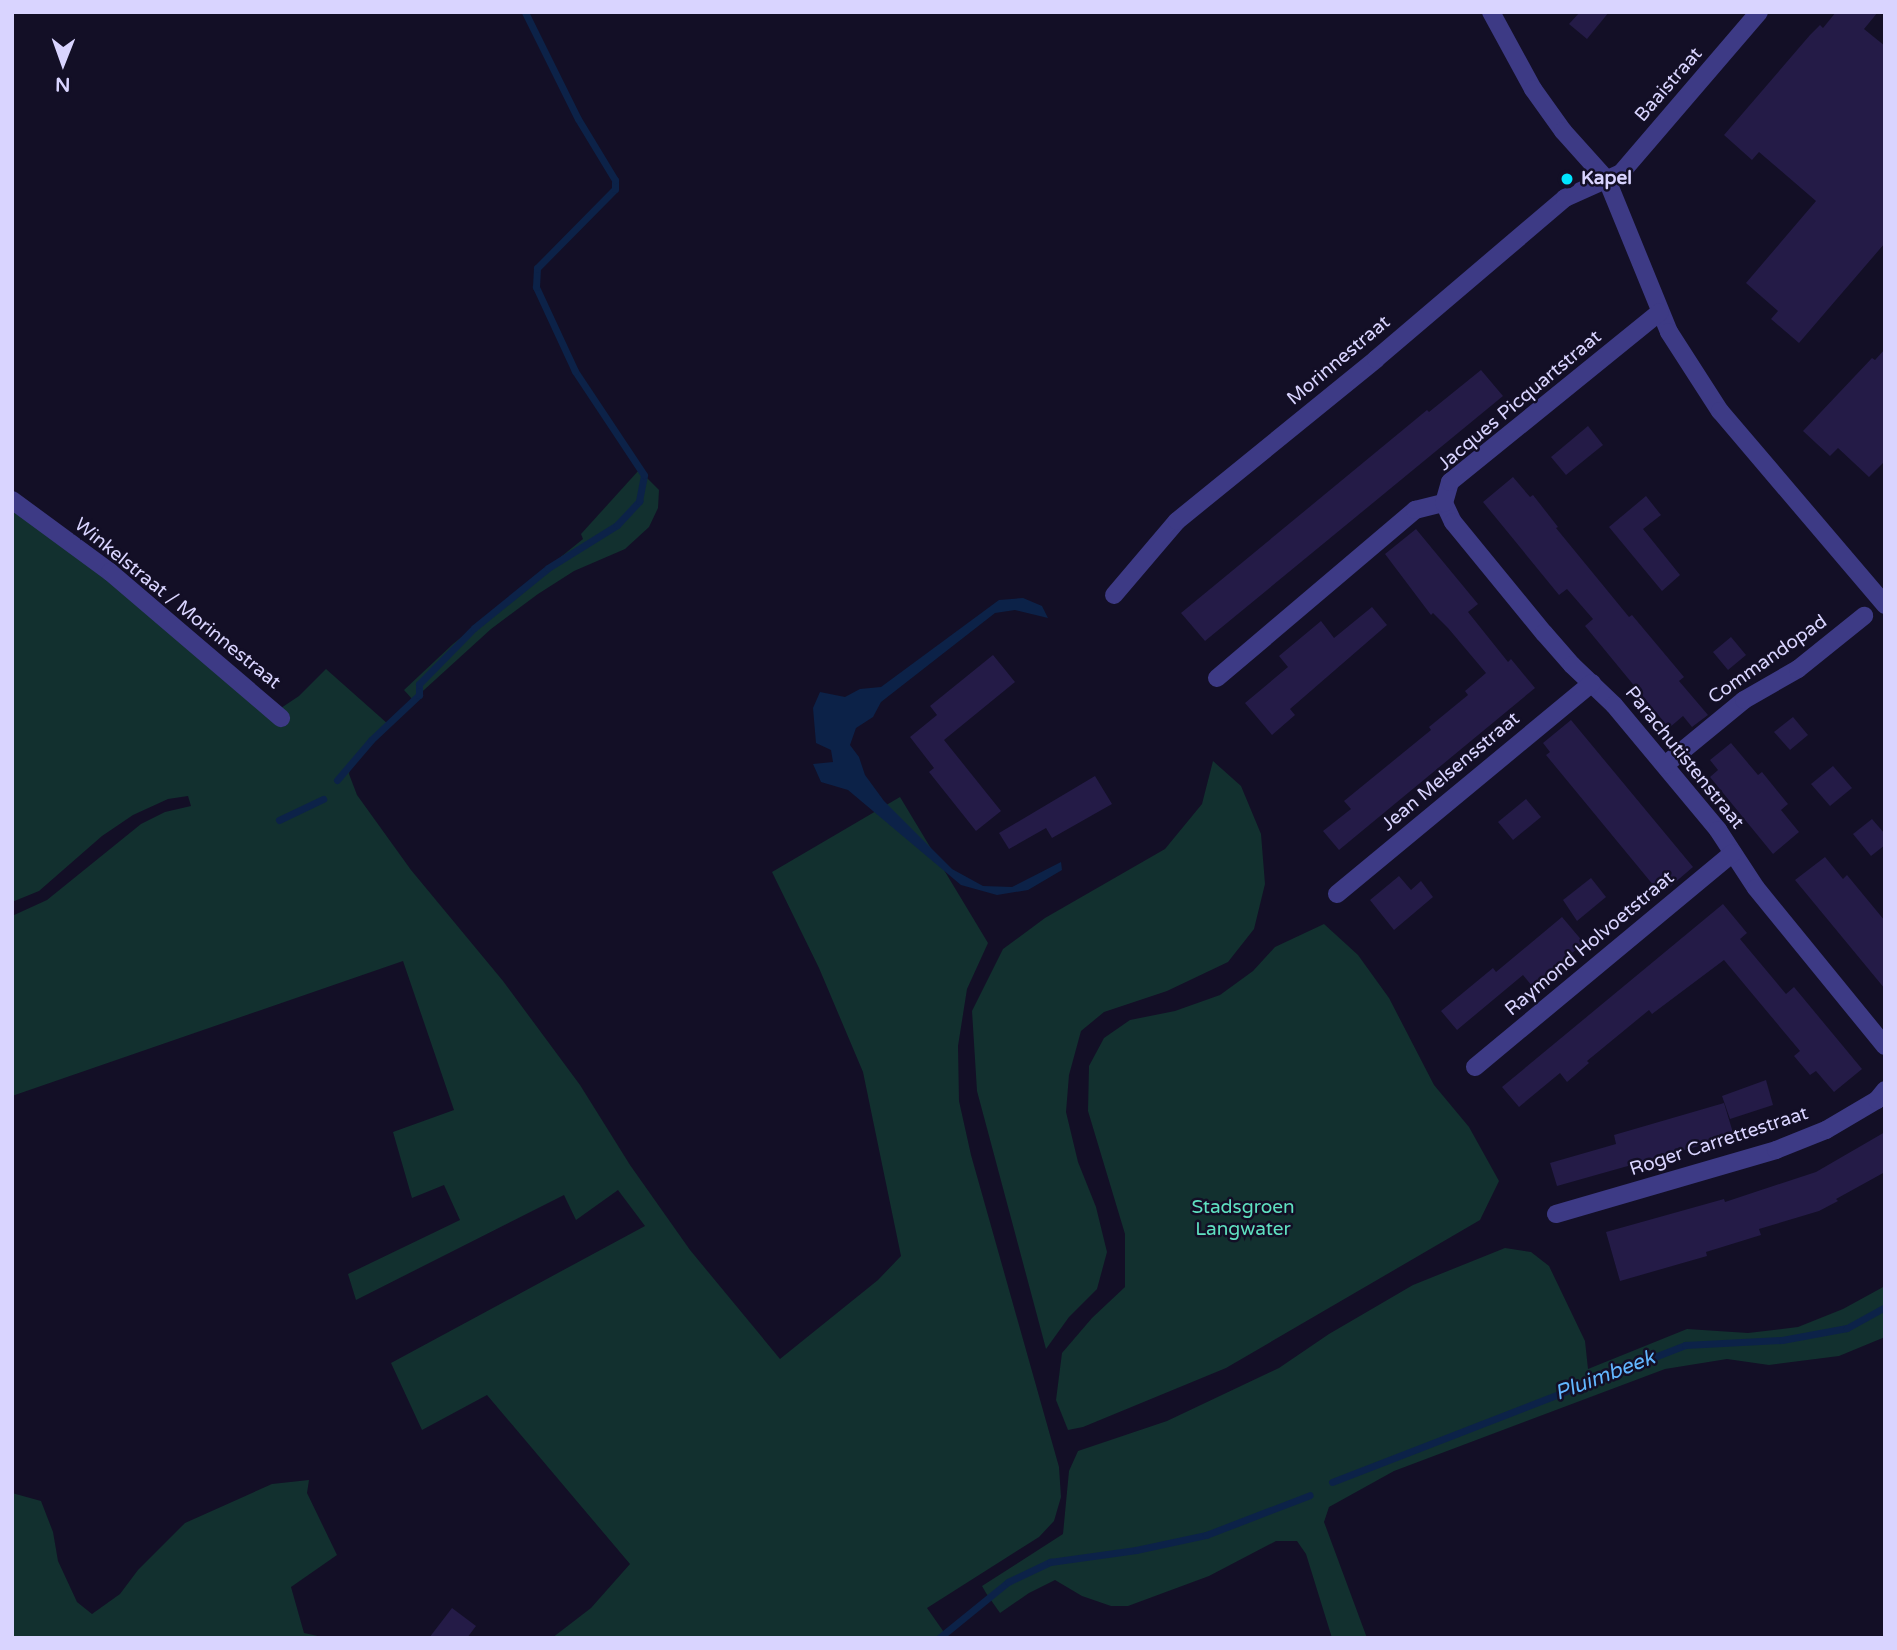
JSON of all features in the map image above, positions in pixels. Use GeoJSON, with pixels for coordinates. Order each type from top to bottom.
{"type":"FeatureCollection","features":[{"type":"Feature","properties":{"kind":"street"},"geometry":{"type":"LineString","coordinates":[[1491,12],[1533,89],[1563,131],[1607,180],[1660,312],[1720,411],[1885,605]]}},
{"type":"Feature","properties":{"kind":"street","name":"Baaistraat"},"geometry":{"type":"LineString","coordinates":[[1607,180],[1621,173],[1759,12]]}},
{"type":"Feature","properties":{"kind":"street","name":"Morinnestraat"},"geometry":{"type":"LineString","coordinates":[[1114,595],[1177,521],[1376,359],[1565,198],[1607,180]]}},
{"type":"Feature","properties":{"kind":"street","name":"Jacques Picquartstraat"},"geometry":{"type":"LineString","coordinates":[[1217,677],[1415,510],[1444,503],[1450,482],[1660,312]]}},
{"type":"Feature","properties":{"kind":"street","name":"Winkelstraat / Morinnestraat"},"geometry":{"type":"LineString","coordinates":[[12,500],[110,572],[281,718]]}},
{"type":"Feature","properties":{"kind":"street","name":"Parachutistenstraat"},"geometry":{"type":"LineString","coordinates":[[1444,503],[1453,522],[1544,633],[1665,765],[1733,853],[1756,888],[1885,1046]]}},
{"type":"Feature","properties":{"kind":"street","name":"Commandopad"},"geometry":{"type":"LineString","coordinates":[[1665,765],[1744,700],[1798,669],[1864,616]]}},
{"type":"Feature","properties":{"kind":"street","name":"Jean Melsensstraat"},"geometry":{"type":"LineString","coordinates":[[1337,894],[1592,683]]}},
{"type":"Feature","properties":{"kind":"street","name":"Raymond Holvoetstraat"},"geometry":{"type":"LineString","coordinates":[[1475,1067],[1733,853]]}},
{"type":"Feature","properties":{"kind":"street","name":"Roger Carrettestraat"},"geometry":{"type":"LineString","coordinates":[[1556,1214],[1776,1150],[1826,1130],[1877,1100],[1885,1090]]}},
{"type":"Feature","properties":{"kind":"green space"},"geometry":{"type":"Polygon","coordinates":[[[639,470],[659,490],[658,508],[649,527],[625,549],[574,571],[538,594],[491,629],[413,700],[404,690],[453,644],[583,539],[581,534],[639,470]]]}},
{"type":"Feature","properties":{"kind":"green space"},"geometry":{"type":"Polygon","coordinates":[[[12,504],[275,712],[299,696],[326,669],[388,724],[351,763],[349,774],[357,795],[411,870],[503,981],[580,1085],[630,1165],[690,1250],[780,1359],[878,1280],[901,1256],[863,1072],[819,968],[772,872],[900,797],[988,943],[967,989],[958,1046],[959,1101],[971,1155],[1059,1467],[1061,1497],[1054,1521],[1039,1537],[927,1608],[948,1638],[552,1638],[591,1608],[630,1564],[487,1395],[422,1430],[391,1363],[645,1226],[618,1190],[576,1220],[564,1195],[356,1300],[348,1274],[460,1220],[444,1185],[412,1198],[393,1132],[454,1110],[403,961],[12,1096],[12,916],[47,900],[141,824],[165,812],[191,806],[188,796],[168,799],[133,815],[102,836],[39,891],[12,902],[12,504]]]}},
{"type":"Feature","properties":{"kind":"green space"},"geometry":{"type":"Polygon","coordinates":[[[1213,761],[1241,786],[1261,834],[1265,884],[1254,929],[1228,962],[1167,991],[1104,1012],[1081,1031],[1069,1075],[1066,1112],[1078,1162],[1096,1207],[1107,1252],[1097,1289],[1069,1317],[1046,1349],[977,1091],[972,1011],[1003,949],[1045,918],[1165,849],[1202,804],[1213,761]]]}},
{"type":"Feature","properties":{"kind":"green space","name":"Stadsgroen Langwater"},"geometry":{"type":"Polygon","coordinates":[[[1324,924],[1358,955],[1389,998],[1434,1085],[1469,1127],[1499,1181],[1480,1220],[1226,1368],[1083,1427],[1068,1430],[1056,1400],[1062,1353],[1092,1318],[1125,1287],[1125,1234],[1088,1111],[1089,1066],[1104,1038],[1130,1020],[1175,1011],[1220,995],[1253,971],[1275,947],[1324,924]]]}},
{"type":"Feature","properties":{"kind":"green space"},"geometry":{"type":"Polygon","coordinates":[[[1505,1248],[1531,1252],[1549,1266],[1585,1341],[1588,1369],[1687,1329],[1748,1333],[1798,1327],[1843,1309],[1885,1286],[1885,1337],[1839,1356],[1769,1365],[1727,1359],[1665,1369],[1394,1471],[1329,1507],[1324,1522],[1367,1638],[1332,1638],[1306,1554],[1297,1541],[1276,1541],[1209,1576],[1128,1606],[1111,1606],[1082,1596],[1055,1580],[1029,1593],[1000,1613],[986,1593],[982,1586],[1063,1534],[1069,1471],[1078,1451],[1167,1421],[1279,1368],[1329,1334],[1413,1285],[1505,1248]]]}},
{"type":"Feature","properties":{"kind":"green space"},"geometry":{"type":"Polygon","coordinates":[[[309,1480],[307,1493],[337,1555],[291,1587],[304,1633],[327,1638],[12,1638],[12,1493],[41,1501],[53,1532],[58,1561],[77,1602],[92,1614],[120,1594],[138,1570],[185,1523],[272,1484],[309,1480]]]}},
{"type":"Feature","properties":{"kind":"water"},"geometry":{"type":"Polygon","coordinates":[[[1023,598],[1042,606],[1048,618],[1015,610],[995,613],[881,702],[873,717],[856,728],[850,745],[859,757],[865,775],[884,801],[952,869],[983,886],[1012,887],[1061,862],[1062,870],[1028,890],[997,895],[961,885],[848,790],[821,782],[813,764],[833,762],[831,750],[816,743],[813,708],[820,692],[845,697],[860,689],[881,687],[999,600],[1023,598]]]}},
{"type":"Feature","properties":{"kind":"building"},"geometry":{"type":"Polygon","coordinates":[[[1580,12],[1609,12],[1587,39],[1569,24],[1580,12]]]}},
{"type":"Feature","properties":{"kind":"building"},"geometry":{"type":"Polygon","coordinates":[[[1836,12],[1878,12],[1864,29],[1885,46],[1885,243],[1799,343],[1771,319],[1778,311],[1746,283],[1816,201],[1759,152],[1752,160],[1724,135],[1810,35],[1820,25],[1823,28],[1836,12]]]}},
{"type":"Feature","properties":{"kind":"building"},"geometry":{"type":"Polygon","coordinates":[[[1885,349],[1885,461],[1869,477],[1838,448],[1830,456],[1803,431],[1872,358],[1875,360],[1885,349]]]}},
{"type":"Feature","properties":{"kind":"building"},"geometry":{"type":"Polygon","coordinates":[[[1481,370],[1503,396],[1205,641],[1181,613],[1427,410],[1429,412],[1481,370]]]}},
{"type":"Feature","properties":{"kind":"building"},"geometry":{"type":"Polygon","coordinates":[[[1588,426],[1603,445],[1566,475],[1551,457],[1588,426]]]}},
{"type":"Feature","properties":{"kind":"building"},"geometry":{"type":"Polygon","coordinates":[[[1513,477],[1530,497],[1533,495],[1558,527],[1556,528],[1629,617],[1632,615],[1684,677],[1679,681],[1708,715],[1692,727],[1683,716],[1669,728],[1585,626],[1593,619],[1567,589],[1559,595],[1483,502],[1513,477]]]}},
{"type":"Feature","properties":{"kind":"building"},"geometry":{"type":"Polygon","coordinates":[[[1646,496],[1661,515],[1643,529],[1680,575],[1662,591],[1609,527],[1646,496]]]}},
{"type":"Feature","properties":{"kind":"building"},"geometry":{"type":"Polygon","coordinates":[[[1416,529],[1478,604],[1468,612],[1508,662],[1511,659],[1535,688],[1339,850],[1323,831],[1351,809],[1344,801],[1431,730],[1429,727],[1468,695],[1465,691],[1486,673],[1448,628],[1433,613],[1431,615],[1385,554],[1416,529]]]}},
{"type":"Feature","properties":{"kind":"building"},"geometry":{"type":"Polygon","coordinates":[[[1372,607],[1387,625],[1290,709],[1295,715],[1272,735],[1245,703],[1288,667],[1279,656],[1321,621],[1334,638],[1372,607]]]}},
{"type":"Feature","properties":{"kind":"building"},"geometry":{"type":"Polygon","coordinates":[[[1731,637],[1746,655],[1728,670],[1713,652],[1731,637]]]}},
{"type":"Feature","properties":{"kind":"building"},"geometry":{"type":"Polygon","coordinates":[[[993,655],[1015,682],[944,740],[1001,811],[976,831],[929,772],[934,768],[910,737],[937,715],[930,706],[993,655]]]}},
{"type":"Feature","properties":{"kind":"building"},"geometry":{"type":"Polygon","coordinates":[[[1793,717],[1808,735],[1790,750],[1774,732],[1793,717]]]}},
{"type":"Feature","properties":{"kind":"building"},"geometry":{"type":"Polygon","coordinates":[[[1571,720],[1693,867],[1665,891],[1658,882],[1654,886],[1546,755],[1550,752],[1543,743],[1571,720]]]}},
{"type":"Feature","properties":{"kind":"building"},"geometry":{"type":"Polygon","coordinates":[[[1731,743],[1758,775],[1762,772],[1788,804],[1781,810],[1799,832],[1773,854],[1710,777],[1718,770],[1710,760],[1731,743]]]}},
{"type":"Feature","properties":{"kind":"building"},"geometry":{"type":"Polygon","coordinates":[[[1833,766],[1852,788],[1830,806],[1811,784],[1833,766]]]}},
{"type":"Feature","properties":{"kind":"building"},"geometry":{"type":"Polygon","coordinates":[[[1095,776],[1112,804],[1052,838],[1046,828],[1009,849],[999,833],[1095,776]]]}},
{"type":"Feature","properties":{"kind":"building"},"geometry":{"type":"Polygon","coordinates":[[[1526,799],[1541,817],[1513,840],[1498,822],[1526,799]]]}},
{"type":"Feature","properties":{"kind":"building"},"geometry":{"type":"Polygon","coordinates":[[[1872,819],[1885,834],[1885,845],[1871,856],[1853,834],[1872,819]]]}},
{"type":"Feature","properties":{"kind":"building"},"geometry":{"type":"Polygon","coordinates":[[[1825,857],[1843,879],[1847,875],[1885,921],[1885,989],[1795,880],[1825,857]]]}},
{"type":"Feature","properties":{"kind":"building"},"geometry":{"type":"Polygon","coordinates":[[[1399,876],[1411,890],[1421,881],[1433,897],[1394,930],[1370,900],[1399,876]]]}},
{"type":"Feature","properties":{"kind":"building"},"geometry":{"type":"Polygon","coordinates":[[[1591,878],[1606,897],[1577,921],[1563,900],[1591,878]]]}},
{"type":"Feature","properties":{"kind":"building"},"geometry":{"type":"Polygon","coordinates":[[[1723,904],[1747,933],[1740,939],[1786,994],[1794,987],[1862,1069],[1834,1092],[1816,1071],[1810,1075],[1794,1056],[1800,1051],[1724,960],[1652,1014],[1649,1010],[1587,1061],[1589,1063],[1567,1082],[1560,1073],[1519,1107],[1502,1087],[1723,904]]]}},
{"type":"Feature","properties":{"kind":"building"},"geometry":{"type":"Polygon","coordinates":[[[1562,917],[1584,943],[1532,986],[1523,975],[1457,1030],[1441,1011],[1493,968],[1496,972],[1562,917]]]}},
{"type":"Feature","properties":{"kind":"building"},"geometry":{"type":"Polygon","coordinates":[[[1766,1080],[1773,1105],[1730,1119],[1722,1096],[1766,1080]]]}},
{"type":"Feature","properties":{"kind":"building"},"geometry":{"type":"Polygon","coordinates":[[[1724,1103],[1734,1136],[1557,1186],[1550,1163],[1616,1144],[1614,1135],[1724,1103]]]}},
{"type":"Feature","properties":{"kind":"building"},"geometry":{"type":"Polygon","coordinates":[[[1885,1132],[1885,1172],[1836,1199],[1838,1201],[1819,1211],[1759,1229],[1761,1235],[1706,1252],[1707,1256],[1620,1281],[1606,1232],[1724,1199],[1725,1202],[1816,1172],[1885,1132]]]}},
{"type":"Feature","properties":{"kind":"building"},"geometry":{"type":"Polygon","coordinates":[[[452,1608],[476,1626],[467,1638],[429,1638],[452,1608]]]}},
{"type":"Feature","properties":{"kind":"waterway"},"geometry":{"type":"LineString","coordinates":[[337,780],[371,740],[419,695],[419,684],[474,628],[548,568],[617,525],[639,501],[644,475],[575,371],[536,287],[537,268],[615,189],[615,180],[578,119],[525,12]]}},
{"type":"Feature","properties":{"kind":"waterway"},"geometry":{"type":"LineString","coordinates":[[279,820],[323,799]]}},
{"type":"Feature","properties":{"kind":"waterway","name":"Pluimbeek"},"geometry":{"type":"LineString","coordinates":[[1332,1482],[1685,1345],[1782,1340],[1847,1328],[1885,1307]]}},
{"type":"Feature","properties":{"kind":"waterway","name":"Pluimbeek"},"geometry":{"type":"LineString","coordinates":[[939,1638],[1008,1582],[1050,1562],[1136,1550],[1206,1535],[1310,1495]]}},
{"type":"Feature","properties":{"kind":"place","name":"Kapel"},"geometry":{"type":"Point","coordinates":[1567,179]}}]}
